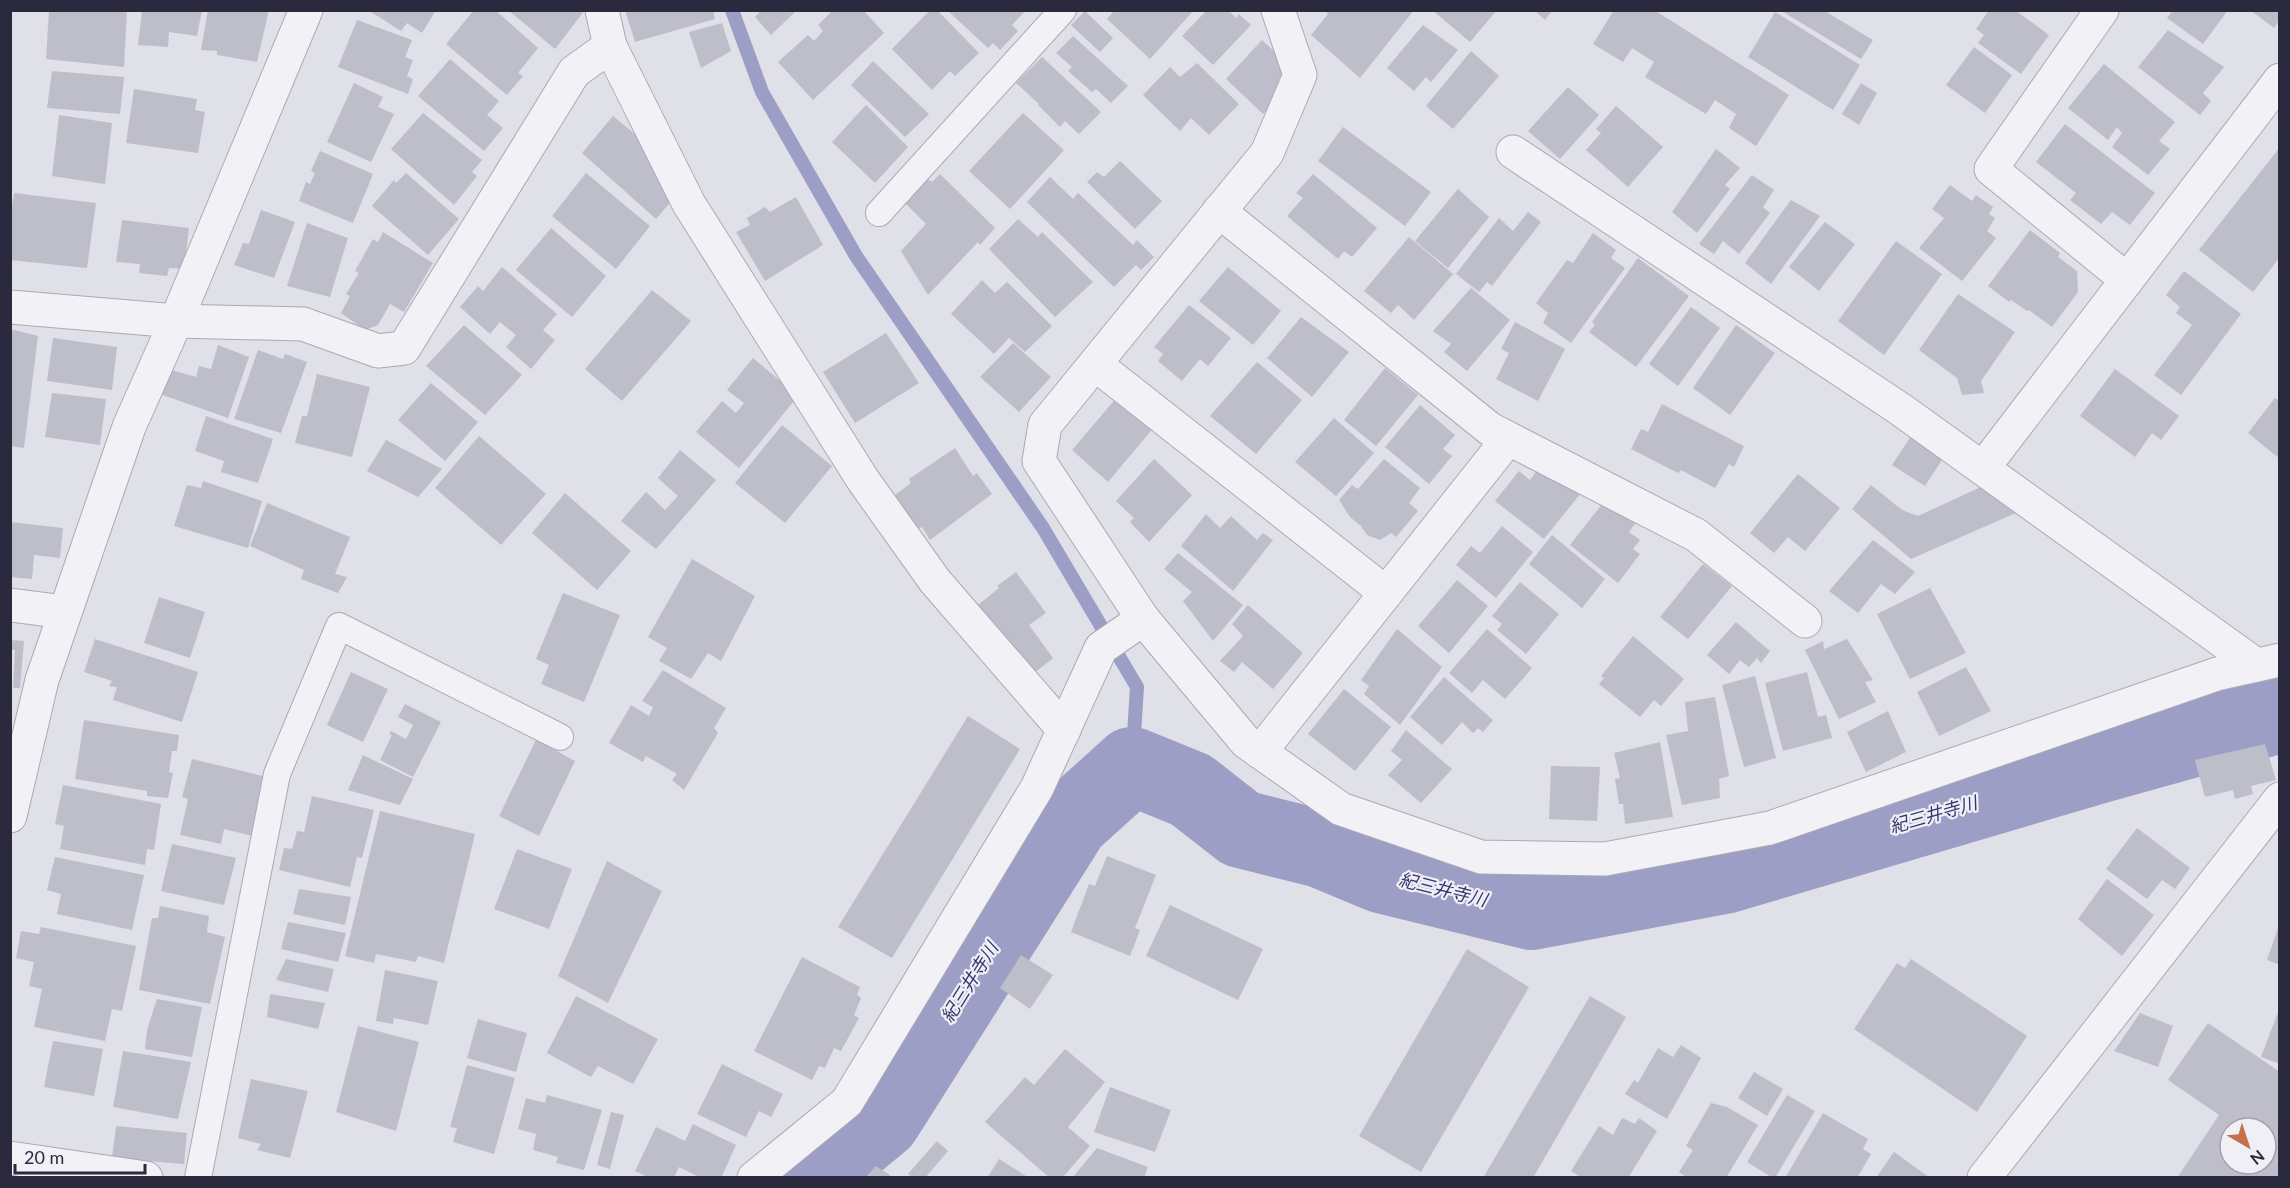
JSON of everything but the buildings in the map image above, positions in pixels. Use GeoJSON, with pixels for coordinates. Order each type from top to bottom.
{"type":"FeatureCollection","features":[{"type":"Feature","properties":{"kind":"street"},"geometry":{"type":"LineString","coordinates":[[10,816],[42,680],[129,427],[176,321],[306,10]]}},
{"type":"Feature","properties":{"kind":"street"},"geometry":{"type":"LineString","coordinates":[[602,10],[610,46],[689,204],[863,480],[935,581],[1064,730]]}},
{"type":"Feature","properties":{"kind":"street"},"geometry":{"type":"LineString","coordinates":[[1278,10],[1300,75],[1267,153],[1045,425],[1039,461],[1138,623],[1246,742],[1341,809],[1480,857],[1605,859],[1770,828],[2217,674],[2268,663]]}},
{"type":"Feature","properties":{"kind":"street"},"geometry":{"type":"LineString","coordinates":[[2102,10],[1990,169],[2127,280]]}},
{"type":"Feature","properties":{"kind":"street"},"geometry":{"type":"LineString","coordinates":[[10,307],[176,321],[303,324],[378,351],[405,348],[573,72],[610,46]]}},
{"type":"Feature","properties":{"kind":"street"},"geometry":{"type":"LineString","coordinates":[[1983,468],[2280,80]]}},
{"type":"Feature","properties":{"kind":"street"},"geometry":{"type":"LineString","coordinates":[[1513,152],[1900,409],[2268,663]]}},
{"type":"Feature","properties":{"kind":"street"},"geometry":{"type":"LineString","coordinates":[[1219,211],[1490,429],[1696,535],[1805,621]]}},
{"type":"Feature","properties":{"kind":"street"},"geometry":{"type":"LineString","coordinates":[[1095,364],[1386,593]]}},
{"type":"Feature","properties":{"kind":"street"},"geometry":{"type":"LineString","coordinates":[[1260,752],[1508,439]]}},
{"type":"Feature","properties":{"kind":"street"},"geometry":{"type":"LineString","coordinates":[[10,605],[65,612]]}},
{"type":"Feature","properties":{"kind":"street"},"geometry":{"type":"LineString","coordinates":[[754,1178],[847,1102],[1037,788],[1101,648],[1138,623]]}},
{"type":"Feature","properties":{"kind":"street"},"geometry":{"type":"LineString","coordinates":[[1984,1178],[2280,799]]}},
{"type":"Feature","properties":{"kind":"street"},"geometry":{"type":"LineString","coordinates":[[10,1158],[146,1178]]}},
{"type":"Feature","properties":{"kind":"lane"},"geometry":{"type":"LineString","coordinates":[[879,213],[1063,10]]}},
{"type":"Feature","properties":{"kind":"lane"},"geometry":{"type":"LineString","coordinates":[[198,1178],[277,774],[339,626],[560,737]]}},
{"type":"Feature","properties":{"kind":"waterway"},"geometry":{"type":"LineString","coordinates":[[732,10],[762,92],[856,256],[1043,528],[1137,687],[1132,766]]}},
{"type":"Feature","properties":{"kind":"waterway","name":"紀三井寺川"},"geometry":{"type":"LineString","coordinates":[[812,1178],[882,1120],[1071,821],[1132,766],[1191,790],[1241,829],[1321,849],[1381,874],[1532,911],[1724,875],[2100,764],[2280,714]]}}]}
